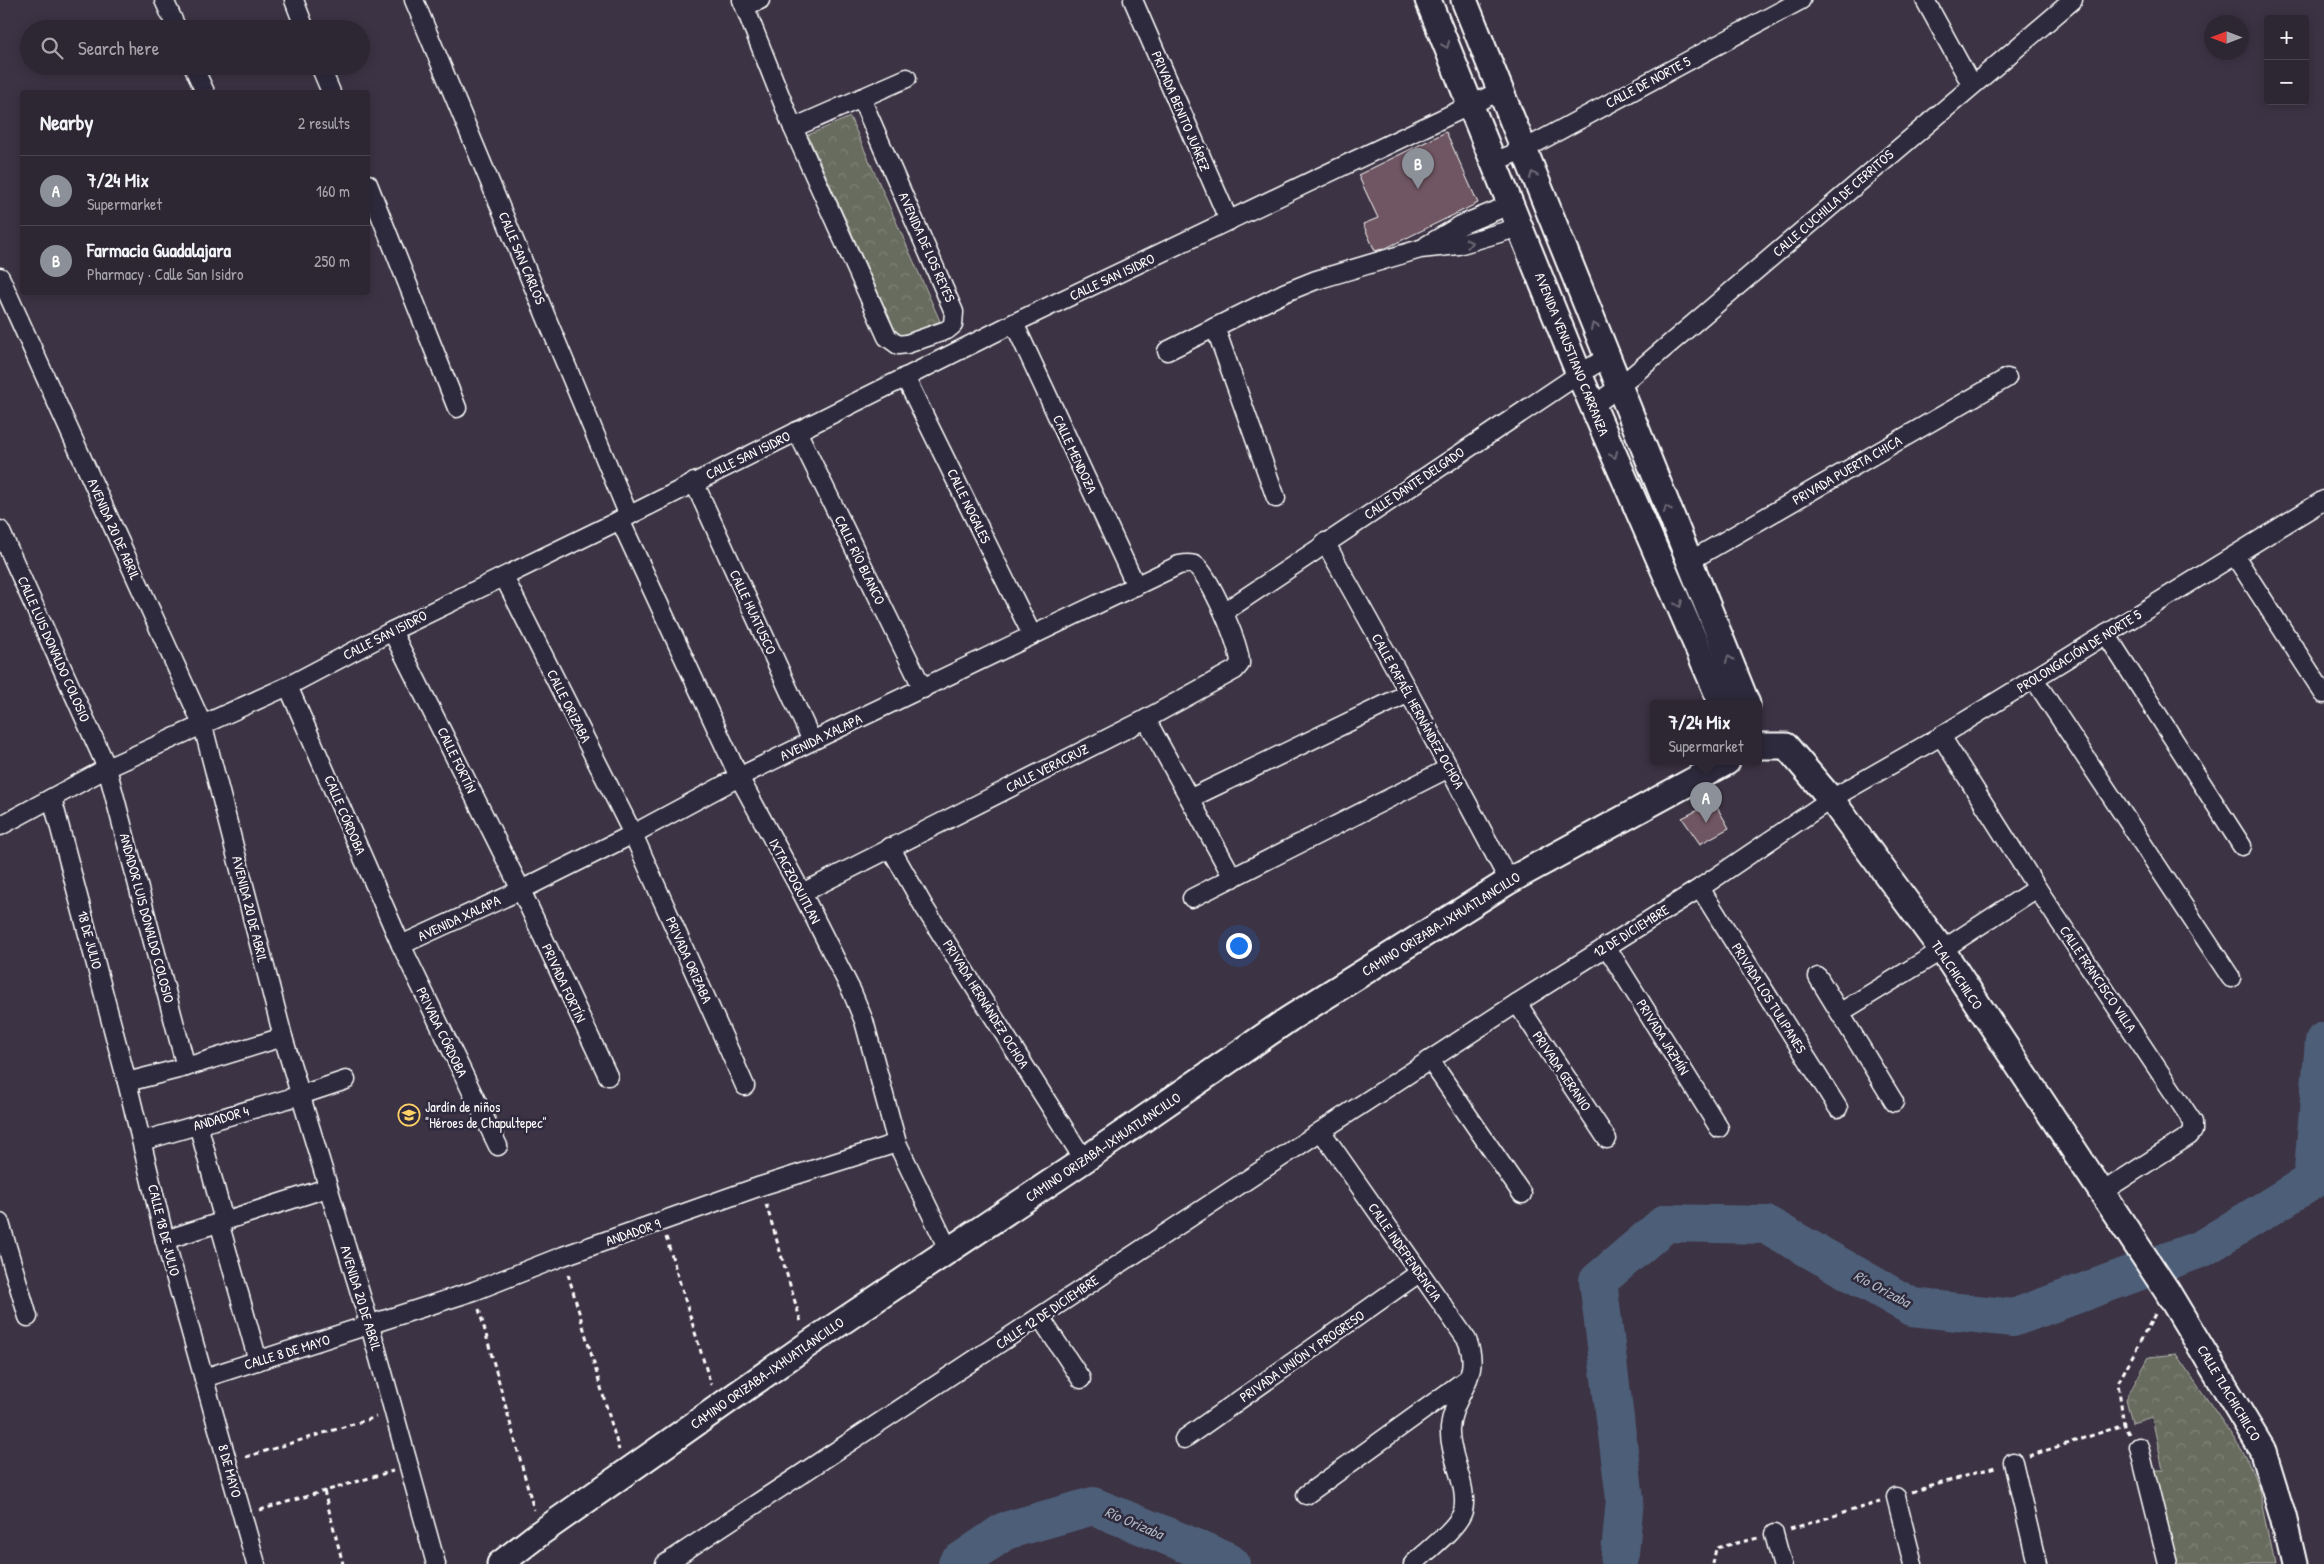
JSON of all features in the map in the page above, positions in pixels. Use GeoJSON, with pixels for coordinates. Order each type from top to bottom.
{"type":"FeatureCollection","features":[{"type":"Feature","properties":{"kind":"street"},"geometry":{"type":"LineString","coordinates":[[164,0],[173,20]]}},
{"type":"Feature","properties":{"kind":"street"},"geometry":{"type":"LineString","coordinates":[[294,0],[302,20]]}},
{"type":"Feature","properties":{"kind":"street","name":"CALLE SAN CARLOS"},"geometry":{"type":"LineString","coordinates":[[414,0],[625,518]]}},
{"type":"Feature","properties":{"kind":"street","name":"PRIVADA BENITO JUÁREZ"},"geometry":{"type":"LineString","coordinates":[[1133,0],[1229,221]]}},
{"type":"Feature","properties":{"kind":"street","name":"AVENIDA VENUSTIANO CARRANZA"},"geometry":{"type":"LineString","coordinates":[[1428,0],[1592,406],[1720,700]]}},
{"type":"Feature","properties":{"kind":"street"},"geometry":{"type":"LineString","coordinates":[[1464,0],[1606,358],[1745,700]]}},
{"type":"Feature","properties":{"kind":"street","name":"CALLE DE NORTE 5"},"geometry":{"type":"LineString","coordinates":[[1493,162],[1523,150],[1801,0]]}},
{"type":"Feature","properties":{"kind":"street"},"geometry":{"type":"LineString","coordinates":[[1925,0],[1972,84]]}},
{"type":"Feature","properties":{"kind":"street","name":"CALLE CUCHILLA DE CERRITOS"},"geometry":{"type":"LineString","coordinates":[[1592,406],[1619,387],[2072,0]]}},
{"type":"Feature","properties":{"kind":"street","name":"AVENIDA DE LOS REYES"},"geometry":{"type":"LineString","coordinates":[[749,2],[793,128],[887,337],[898,345],[907,344],[947,330],[955,318],[953,305],[861,98]]}},
{"type":"Feature","properties":{"kind":"street"},"geometry":{"type":"LineString","coordinates":[[197,75],[204,90]]}},
{"type":"Feature","properties":{"kind":"street"},"geometry":{"type":"LineString","coordinates":[[324,75],[330,90]]}},
{"type":"Feature","properties":{"kind":"street"},"geometry":{"type":"LineString","coordinates":[[793,128],[908,78]]}},
{"type":"Feature","properties":{"kind":"street","name":"CALLE SAN ISIDRO"},"geometry":{"type":"LineString","coordinates":[[0,826],[107,768],[288,686],[392,630],[625,518],[1014,323],[1500,91]]}},
{"type":"Feature","properties":{"kind":"street"},"geometry":{"type":"LineString","coordinates":[[370,189],[457,408]]}},
{"type":"Feature","properties":{"kind":"street"},"geometry":{"type":"LineString","coordinates":[[1420,249],[1461,225],[1512,204]]}},
{"type":"Feature","properties":{"kind":"street"},"geometry":{"type":"LineString","coordinates":[[1167,351],[1286,292],[1316,280],[1420,249],[1458,245],[1520,227]]}},
{"type":"Feature","properties":{"kind":"street","name":"AVENIDA 20 DE ABRIL"},"geometry":{"type":"LineString","coordinates":[[0,277],[203,726],[283,1037],[370,1326],[436,1564]]}},
{"type":"Feature","properties":{"kind":"street","name":"CALLE MENDOZA"},"geometry":{"type":"LineString","coordinates":[[1014,323],[1136,586]]}},
{"type":"Feature","properties":{"kind":"street"},"geometry":{"type":"LineString","coordinates":[[1215,327],[1276,498]]}},
{"type":"Feature","properties":{"kind":"street","name":"CALLE DANTE DELGADO"},"geometry":{"type":"LineString","coordinates":[[1224,612],[1324,542],[1606,358]]}},
{"type":"Feature","properties":{"kind":"street","name":"CALLE NOGALES"},"geometry":{"type":"LineString","coordinates":[[905,377],[1032,635]]}},
{"type":"Feature","properties":{"kind":"street","name":"PRIVADA PUERTA CHICA"},"geometry":{"type":"LineString","coordinates":[[1688,562],[2006,378]]}},
{"type":"Feature","properties":{"kind":"street","name":"CALLE RÍO BLANCO"},"geometry":{"type":"LineString","coordinates":[[797,431],[923,689]]}},
{"type":"Feature","properties":{"kind":"street","name":"CALLE HUATUSCO"},"geometry":{"type":"LineString","coordinates":[[694,482],[812,741]]}},
{"type":"Feature","properties":{"kind":"street","name":"PROLONGACIÓN DE NORTE 5"},"geometry":{"type":"LineString","coordinates":[[1831,799],[2034,680],[2324,500]]}},
{"type":"Feature","properties":{"kind":"street","name":"IXTACZOQUITLAN"},"geometry":{"type":"LineString","coordinates":[[625,518],[739,777],[802,892],[852,992],[864,1021],[897,1143],[949,1251]]}},
{"type":"Feature","properties":{"kind":"street","name":"CALLE LUIS DONALDO COLOSIO"},"geometry":{"type":"LineString","coordinates":[[0,530],[107,768]]}},
{"type":"Feature","properties":{"kind":"street","name":"CALLE RAFAÉL HERNÁNDEZ OCHOA"},"geometry":{"type":"LineString","coordinates":[[1324,542],[1409,693],[1509,881]]}},
{"type":"Feature","properties":{"kind":"street"},"geometry":{"type":"LineString","coordinates":[[2236,556],[2324,694]]}},
{"type":"Feature","properties":{"kind":"street","name":"AVENIDA XALAPA"},"geometry":{"type":"LineString","coordinates":[[401,945],[521,890],[633,834],[739,777],[1179,565],[1190,564],[1199,569],[1224,612]]}},
{"type":"Feature","properties":{"kind":"street","name":"CALLE ORIZABA"},"geometry":{"type":"LineString","coordinates":[[504,577],[633,834]]}},
{"type":"Feature","properties":{"kind":"street","name":"CALLE VERACRUZ"},"geometry":{"type":"LineString","coordinates":[[802,892],[1146,719],[1239,666],[1240,655],[1224,612]]}},
{"type":"Feature","properties":{"kind":"street","name":"CALLE FORTÍN"},"geometry":{"type":"LineString","coordinates":[[392,630],[521,890]]}},
{"type":"Feature","properties":{"kind":"street"},"geometry":{"type":"LineString","coordinates":[[2106,634],[2242,846]]}},
{"type":"Feature","properties":{"kind":"street"},"geometry":{"type":"LineString","coordinates":[[2034,680],[2231,978]]}},
{"type":"Feature","properties":{"kind":"street","name":"CALLE CÓRDOBA"},"geometry":{"type":"LineString","coordinates":[[288,686],[401,945]]}},
{"type":"Feature","properties":{"kind":"street"},"geometry":{"type":"LineString","coordinates":[[1191,798],[1409,693]]}},
{"type":"Feature","properties":{"kind":"street"},"geometry":{"type":"LineString","coordinates":[[1146,719],[1191,798],[1233,878]]}},
{"type":"Feature","properties":{"kind":"street","name":"CALLE FRANCISCO VILLA"},"geometry":{"type":"LineString","coordinates":[[1941,736],[2037,888],[2193,1122],[2193,1131],[2189,1136],[2102,1192]]}},
{"type":"Feature","properties":{"kind":"street","name":"TLALCHICHILCO"},"geometry":{"type":"LineString","coordinates":[[1762,746],[1786,746],[1831,799],[1942,950],[2131,1236]]}},
{"type":"Feature","properties":{"kind":"street","name":"CAMINO ORIZABA-IXHUATLANCILLO"},"geometry":{"type":"LineString","coordinates":[[500,1564],[540,1533],[807,1345],[1289,1020],[1509,881],[1722,765]]}},
{"type":"Feature","properties":{"kind":"street","name":"ANDADOR LUIS DONALDO COLOSIO"},"geometry":{"type":"LineString","coordinates":[[107,768],[186,1067]]}},
{"type":"Feature","properties":{"kind":"street"},"geometry":{"type":"LineString","coordinates":[[1192,898],[1449,768]]}},
{"type":"Feature","properties":{"kind":"street","name":"18 DE JULIO"},"geometry":{"type":"LineString","coordinates":[[52,798],[127,1082]]}},
{"type":"Feature","properties":{"kind":"street","name":"12 DE DICIEMBRE"},"geometry":{"type":"LineString","coordinates":[[1430,1060],[1606,946],[1700,888],[1831,799]]}},
{"type":"Feature","properties":{"kind":"street","name":"PRIVADA ORIZABA"},"geometry":{"type":"LineString","coordinates":[[633,834],[745,1086]]}},
{"type":"Feature","properties":{"kind":"street","name":"PRIVADA HERNÁNDEZ OCHOA"},"geometry":{"type":"LineString","coordinates":[[890,847],[924,907],[1084,1160]]}},
{"type":"Feature","properties":{"kind":"street","name":"PRIVADA LOS TULIPANES"},"geometry":{"type":"LineString","coordinates":[[1700,888],[1838,1108]]}},
{"type":"Feature","properties":{"kind":"street"},"geometry":{"type":"LineString","coordinates":[[1840,1012],[1942,950],[2037,888]]}},
{"type":"Feature","properties":{"kind":"street","name":"PRIVADA FORTÍN"},"geometry":{"type":"LineString","coordinates":[[521,890],[608,1076]]}},
{"type":"Feature","properties":{"kind":"street","name":"PRIVADA CÓRDOBA"},"geometry":{"type":"LineString","coordinates":[[401,945],[498,1146]]}},
{"type":"Feature","properties":{"kind":"street","name":"PRIVADA JAZMÍN"},"geometry":{"type":"LineString","coordinates":[[1606,946],[1719,1128]]}},
{"type":"Feature","properties":{"kind":"street"},"geometry":{"type":"LineString","coordinates":[[1818,977],[1894,1102]]}},
{"type":"Feature","properties":{"kind":"street","name":"PRIVADA GERANIO"},"geometry":{"type":"LineString","coordinates":[[1517,1003],[1607,1139]]}},
{"type":"Feature","properties":{"kind":"street"},"geometry":{"type":"LineString","coordinates":[[127,1082],[186,1067],[283,1037]]}},
{"type":"Feature","properties":{"kind":"street"},"geometry":{"type":"LineString","coordinates":[[1430,1060],[1522,1194]]}},
{"type":"Feature","properties":{"kind":"street","name":"CALLE 12 DE DICIEMBRE"},"geometry":{"type":"LineString","coordinates":[[665,1564],[1321,1130],[1430,1060]]}},
{"type":"Feature","properties":{"kind":"street","name":"ANDADOR 4"},"geometry":{"type":"LineString","coordinates":[[142,1141],[346,1080]]}},
{"type":"Feature","properties":{"kind":"street","name":"CALLE 18 DE JULIO"},"geometry":{"type":"LineString","coordinates":[[127,1082],[165,1240],[204,1378]]}},
{"type":"Feature","properties":{"kind":"street"},"geometry":{"type":"LineString","coordinates":[[198,1124],[258,1361]]}},
{"type":"Feature","properties":{"kind":"street","name":"CALLE INDEPENDENCIA"},"geometry":{"type":"LineString","coordinates":[[1321,1130],[1467,1340],[1472,1353],[1473,1366],[1453,1412],[1450,1428],[1451,1445],[1462,1489],[1463,1511],[1458,1522],[1413,1564]]}},
{"type":"Feature","properties":{"kind":"street","name":"ANDADOR 9"},"geometry":{"type":"LineString","coordinates":[[370,1326],[474,1292],[562,1256],[761,1186],[897,1143]]}},
{"type":"Feature","properties":{"kind":"street"},"geometry":{"type":"LineString","coordinates":[[165,1240],[328,1188]]}},
{"type":"Feature","properties":{"kind":"street"},"geometry":{"type":"LineString","coordinates":[[0,1223],[28,1317]]}},
{"type":"Feature","properties":{"kind":"street","name":"CALLE TLACHICHILCO"},"geometry":{"type":"LineString","coordinates":[[2131,1236],[2165,1287],[2262,1449],[2283,1517],[2294,1564]]}},
{"type":"Feature","properties":{"kind":"street","name":"PRIVADA UNIÓN Y PROGRESO"},"geometry":{"type":"LineString","coordinates":[[1184,1439],[1419,1273]]}},
{"type":"Feature","properties":{"kind":"street"},"geometry":{"type":"LineString","coordinates":[[1040,1317],[1081,1379]]}},
{"type":"Feature","properties":{"kind":"street","name":"CALLE 8 DE MAYO"},"geometry":{"type":"LineString","coordinates":[[204,1378],[370,1326]]}},
{"type":"Feature","properties":{"kind":"street","name":"8 DE MAYO"},"geometry":{"type":"LineString","coordinates":[[204,1378],[256,1564]]}},
{"type":"Feature","properties":{"kind":"street"},"geometry":{"type":"LineString","coordinates":[[1306,1495],[1468,1378]]}},
{"type":"Feature","properties":{"kind":"street"},"geometry":{"type":"LineString","coordinates":[[2138,1447],[2168,1564]]}},
{"type":"Feature","properties":{"kind":"street"},"geometry":{"type":"LineString","coordinates":[[2013,1462],[2037,1564]]}},
{"type":"Feature","properties":{"kind":"street"},"geometry":{"type":"LineString","coordinates":[[1896,1497],[1913,1564]]}},
{"type":"Feature","properties":{"kind":"street"},"geometry":{"type":"LineString","coordinates":[[1774,1534],[1782,1564]]}},
{"type":"Feature","properties":{"kind":"path"},"geometry":{"type":"LineString","coordinates":[[761,1186],[807,1345]]}},
{"type":"Feature","properties":{"kind":"path"},"geometry":{"type":"LineString","coordinates":[[662,1222],[718,1407]]}},
{"type":"Feature","properties":{"kind":"path"},"geometry":{"type":"LineString","coordinates":[[562,1256],[626,1472]]}},
{"type":"Feature","properties":{"kind":"path"},"geometry":{"type":"LineString","coordinates":[[2138,1447],[2124,1425],[2118,1383],[2165,1287]]}},
{"type":"Feature","properties":{"kind":"path"},"geometry":{"type":"LineString","coordinates":[[474,1292],[540,1533]]}},
{"type":"Feature","properties":{"kind":"path"},"geometry":{"type":"LineString","coordinates":[[228,1462],[394,1412]]}},
{"type":"Feature","properties":{"kind":"path"},"geometry":{"type":"LineString","coordinates":[[242,1516],[409,1466]]}},
{"type":"Feature","properties":{"kind":"path"},"geometry":{"type":"LineString","coordinates":[[324,1491],[343,1564]]}},
{"type":"Feature","properties":{"kind":"green space"},"geometry":{"type":"Polygon","coordinates":[[[850,117],[940,321],[899,339],[808,135],[850,117]]]}},
{"type":"Feature","properties":{"kind":"green space"},"geometry":{"type":"Polygon","coordinates":[[[2176,1354],[2246,1456],[2258,1486],[2274,1564],[2169,1564],[2149,1470],[2163,1470],[2152,1417],[2132,1423],[2126,1399],[2149,1357],[2176,1354]]]}},
{"type":"Feature","properties":{"kind":"building"},"geometry":{"type":"Polygon","coordinates":[[[1446,132],[1478,203],[1386,248],[1375,251],[1363,224],[1378,218],[1358,175],[1446,132]]]}},
{"type":"Feature","properties":{"kind":"building"},"geometry":{"type":"Polygon","coordinates":[[[1714,802],[1729,828],[1700,844],[1682,818],[1714,802]]]}},
{"type":"Feature","properties":{"kind":"waterway","name":"Río Orizaba"},"geometry":{"type":"LineString","coordinates":[[1619,1564],[1625,1499],[1598,1281],[1666,1223],[1767,1225],[1912,1307],[2013,1318],[2203,1248],[2312,1181],[2324,1041]]}},
{"type":"Feature","properties":{"kind":"waterway","name":"Río Orizaba"},"geometry":{"type":"LineString","coordinates":[[957,1564],[1005,1531],[1093,1506],[1226,1560],[1231,1564]]}},
{"type":"Feature","properties":{"kind":"place","name":"Farmacia Guadalajara"},"geometry":{"type":"Point","coordinates":[1418,189]}},
{"type":"Feature","properties":{"kind":"place","name":"7/24 Mix"},"geometry":{"type":"Point","coordinates":[1706,823]}},
{"type":"Feature","properties":{"kind":"place","name":"Jardín de niños \"Héroes de Chapultepec\""},"geometry":{"type":"Point","coordinates":[409,1115]}}]}
